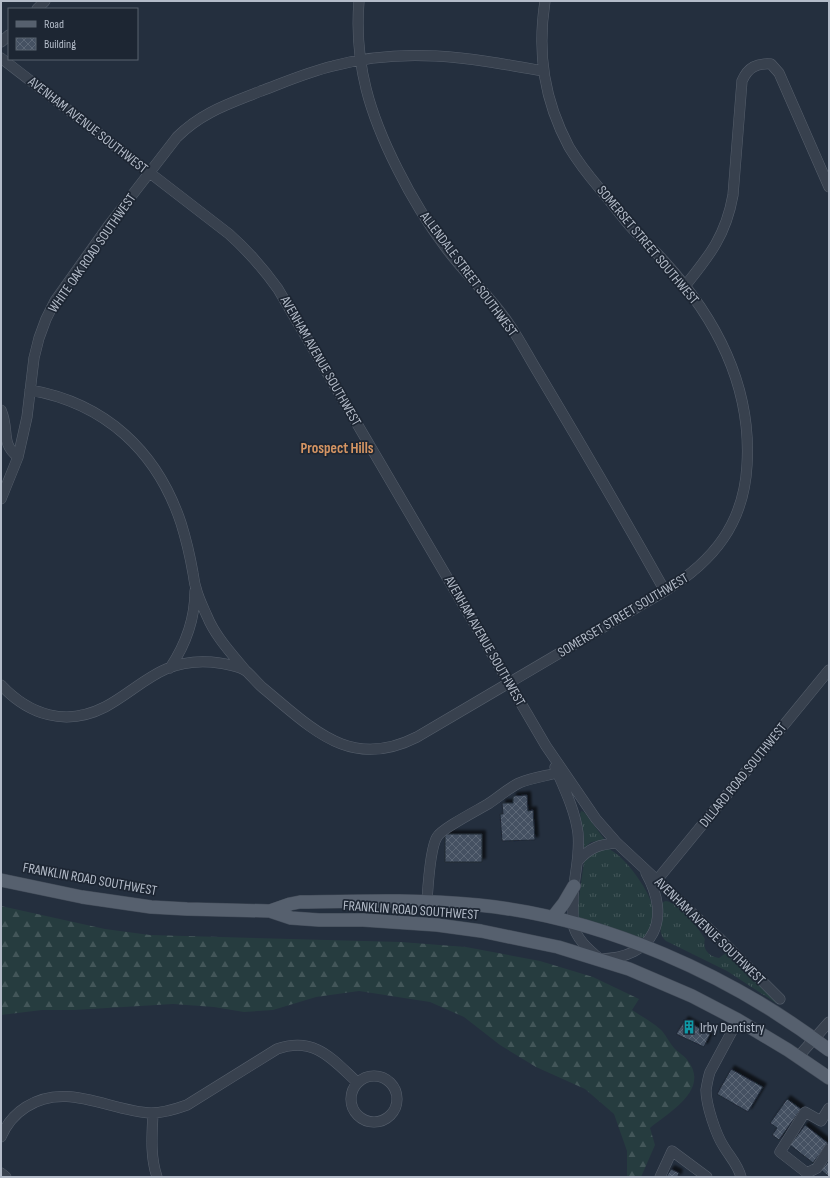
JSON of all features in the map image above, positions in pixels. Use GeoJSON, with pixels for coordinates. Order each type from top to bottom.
{"type":"FeatureCollection","features":[{"type":"Feature","properties":{"kind":"main road","name":"FRANKLIN ROAD SOUTHWEST"},"geometry":{"type":"LineString","coordinates":[[1,880],[82,897],[151,907],[270,911],[291,918],[410,923],[480,931],[558,947],[600,959],[657,980],[692,996],[738,1020],[829,1078]]}},
{"type":"Feature","properties":{"kind":"main road"},"geometry":{"type":"LineString","coordinates":[[553,918],[574,886]]}},
{"type":"Feature","properties":{"kind":"main road","name":"FRANKLIN ROAD SOUTHWEST"},"geometry":{"type":"LineString","coordinates":[[270,911],[300,902],[427,901],[480,905],[553,918],[604,932],[680,960],[719,979],[768,1008],[814,1038],[829,1050]]}},
{"type":"Feature","properties":{"kind":"street","name":"ALLENDALE STREET SOUTHWEST"},"geometry":{"type":"LineString","coordinates":[[359,1],[358,35],[360,60],[369,103],[384,143],[425,218],[446,248],[509,325],[572,427],[665,591]]}},
{"type":"Feature","properties":{"kind":"street","name":"SOMERSET STREET SOUTHWEST"},"geometry":{"type":"LineString","coordinates":[[509,683],[685,579],[700,567],[714,553],[725,537],[736,516],[747,479],[747,428],[738,384],[722,341],[685,286],[665,262],[631,227],[583,168],[570,149],[560,128],[551,106],[543,71],[541,45],[542,20],[545,1]]}},
{"type":"Feature","properties":{"kind":"street","name":"WHITE OAK ROAD SOUTHWEST"},"geometry":{"type":"LineString","coordinates":[[1,499],[18,457],[27,417],[34,358],[46,319],[55,301],[109,225],[186,128],[214,110],[305,74],[360,60],[414,55],[443,55],[543,71]]}},
{"type":"Feature","properties":{"kind":"street","name":"AVENHAM AVENUE SOUTHWEST"},"geometry":{"type":"LineString","coordinates":[[1,58],[229,234],[255,259],[278,289],[546,746],[596,819],[617,843],[780,999]]}},
{"type":"Feature","properties":{"kind":"street"},"geometry":{"type":"LineString","coordinates":[[685,286],[709,257],[725,227],[733,195],[742,81],[749,69],[755,65],[771,64],[779,73],[829,187]]}},
{"type":"Feature","properties":{"kind":"street"},"geometry":{"type":"LineString","coordinates":[[30,390],[61,397],[96,412],[129,437],[143,452],[162,481],[181,522],[188,546],[195,587],[195,606],[187,639],[180,654],[170,668]]}},
{"type":"Feature","properties":{"kind":"street"},"geometry":{"type":"LineString","coordinates":[[1,410],[5,426],[5,447],[9,452],[18,457]]}},
{"type":"Feature","properties":{"kind":"street"},"geometry":{"type":"LineString","coordinates":[[195,587],[210,623],[230,651],[260,685],[327,738],[346,746],[376,750],[390,748],[404,743],[509,683]]}},
{"type":"Feature","properties":{"kind":"street"},"geometry":{"type":"LineString","coordinates":[[1,685],[23,703],[38,712],[49,716],[63,717],[79,716],[105,707],[170,668],[187,663],[212,662],[246,670]]}},
{"type":"Feature","properties":{"kind":"street","name":"DILLARD ROAD SOUTHWEST"},"geometry":{"type":"LineString","coordinates":[[657,880],[829,670]]}},
{"type":"Feature","properties":{"kind":"street","name":"AVENHAM AVENUE SOUTHWEST"},"geometry":{"type":"LineString","coordinates":[[546,746],[574,815],[578,833],[578,860],[574,886],[573,923],[583,944],[600,959],[612,959],[626,956],[644,946],[653,936],[657,924],[658,911],[652,884],[639,863]]}},
{"type":"Feature","properties":{"kind":"street"},"geometry":{"type":"LineString","coordinates":[[427,901],[433,846],[437,837],[442,831],[472,814],[501,793],[520,783],[557,773]]}},
{"type":"Feature","properties":{"kind":"street"},"geometry":{"type":"LineString","coordinates":[[578,860],[584,853],[592,848],[604,844],[617,843]]}},
{"type":"Feature","properties":{"kind":"street"},"geometry":{"type":"LineString","coordinates":[[738,1020],[710,1072],[706,1092],[707,1101],[719,1138],[741,1177]]}},
{"type":"Feature","properties":{"kind":"street"},"geometry":{"type":"LineString","coordinates":[[798,1057],[829,1022]]}},
{"type":"Feature","properties":{"kind":"street"},"geometry":{"type":"LineString","coordinates":[[1,1137],[11,1120],[22,1109],[33,1102],[51,1097],[70,1096],[140,1112],[153,1113],[174,1110],[187,1105],[277,1049],[287,1045],[298,1044],[311,1046],[320,1050],[337,1063],[357,1082]]}},
{"type":"Feature","properties":{"kind":"street"},"geometry":{"type":"LineString","coordinates":[[369,1076],[376,1076],[387,1080],[393,1085],[397,1097],[396,1105],[389,1116],[374,1122],[366,1121],[353,1110],[351,1101],[353,1088],[357,1082],[369,1076]]}},
{"type":"Feature","properties":{"kind":"street"},"geometry":{"type":"LineString","coordinates":[[829,1108],[825,1124],[805,1112],[780,1152],[807,1173],[816,1172],[829,1149]]}},
{"type":"Feature","properties":{"kind":"street"},"geometry":{"type":"LineString","coordinates":[[153,1113],[151,1145],[152,1157],[157,1177]]}},
{"type":"Feature","properties":{"kind":"street"},"geometry":{"type":"LineString","coordinates":[[660,1177],[672,1151],[707,1177]]}},
{"type":"Feature","properties":{"kind":"street"},"geometry":{"type":"LineString","coordinates":[[1,1173],[6,1177]]}},
{"type":"Feature","properties":{"kind":"green space"},"geometry":{"type":"Polygon","coordinates":[[[581,811],[584,812],[605,840],[591,842],[584,848],[584,835],[580,814],[581,811]]]}},
{"type":"Feature","properties":{"kind":"green space"},"geometry":{"type":"Polygon","coordinates":[[[606,848],[621,858],[637,877],[644,887],[653,907],[653,921],[644,939],[578,918],[579,915],[577,912],[584,862],[589,854],[606,848]]]}},
{"type":"Feature","properties":{"kind":"green space"},"geometry":{"type":"Polygon","coordinates":[[[665,901],[670,902],[682,910],[698,929],[705,939],[705,949],[709,954],[719,958],[726,953],[777,1002],[776,1003],[727,971],[666,941],[661,930],[661,904],[665,901]]]}},
{"type":"Feature","properties":{"kind":"green space"},"geometry":{"type":"Polygon","coordinates":[[[1,906],[105,929],[150,935],[401,942],[466,947],[540,961],[593,977],[639,999],[632,1010],[660,1029],[673,1047],[687,1059],[693,1072],[694,1081],[691,1091],[684,1099],[650,1128],[655,1145],[641,1177],[627,1177],[627,1151],[614,1114],[585,1089],[536,1067],[500,1045],[464,1017],[430,1002],[359,991],[316,997],[273,1010],[244,1012],[214,1007],[173,1004],[74,1010],[42,1010],[1,1015],[1,906]]]}},
{"type":"Feature","properties":{"kind":"building"},"geometry":{"type":"Polygon","coordinates":[[[527,795],[528,811],[533,810],[535,840],[502,841],[500,814],[503,814],[502,803],[513,803],[513,796],[527,795]]]}},
{"type":"Feature","properties":{"kind":"building"},"geometry":{"type":"Polygon","coordinates":[[[445,834],[482,834],[482,862],[445,862],[445,834]]]}},
{"type":"Feature","properties":{"kind":"building","name":"Irby Dentistry"},"geometry":{"type":"Polygon","coordinates":[[[685,1020],[710,1034],[704,1047],[676,1034],[685,1020]]]}},
{"type":"Feature","properties":{"kind":"building"},"geometry":{"type":"Polygon","coordinates":[[[731,1069],[763,1087],[748,1112],[717,1094],[731,1069]]]}},
{"type":"Feature","properties":{"kind":"building"},"geometry":{"type":"Polygon","coordinates":[[[787,1099],[801,1109],[779,1140],[772,1135],[777,1128],[770,1123],[787,1099]]]}},
{"type":"Feature","properties":{"kind":"building"},"geometry":{"type":"Polygon","coordinates":[[[805,1125],[828,1143],[813,1163],[790,1145],[805,1125]]]}},
{"type":"Feature","properties":{"kind":"building"},"geometry":{"type":"Polygon","coordinates":[[[829,1161],[829,1177],[821,1170],[829,1161]]]}},
{"type":"Feature","properties":{"kind":"building"},"geometry":{"type":"Polygon","coordinates":[[[671,1169],[679,1173],[679,1177],[666,1177],[671,1169]]]}},
{"type":"Feature","properties":{"kind":"place","name":"Irby Dentistry"},"geometry":{"type":"Point","coordinates":[689,1027]}},
{"type":"Feature","properties":{"kind":"district","name":"Prospect Hills"},"geometry":{"type":"Point","coordinates":[337,448]}}]}
